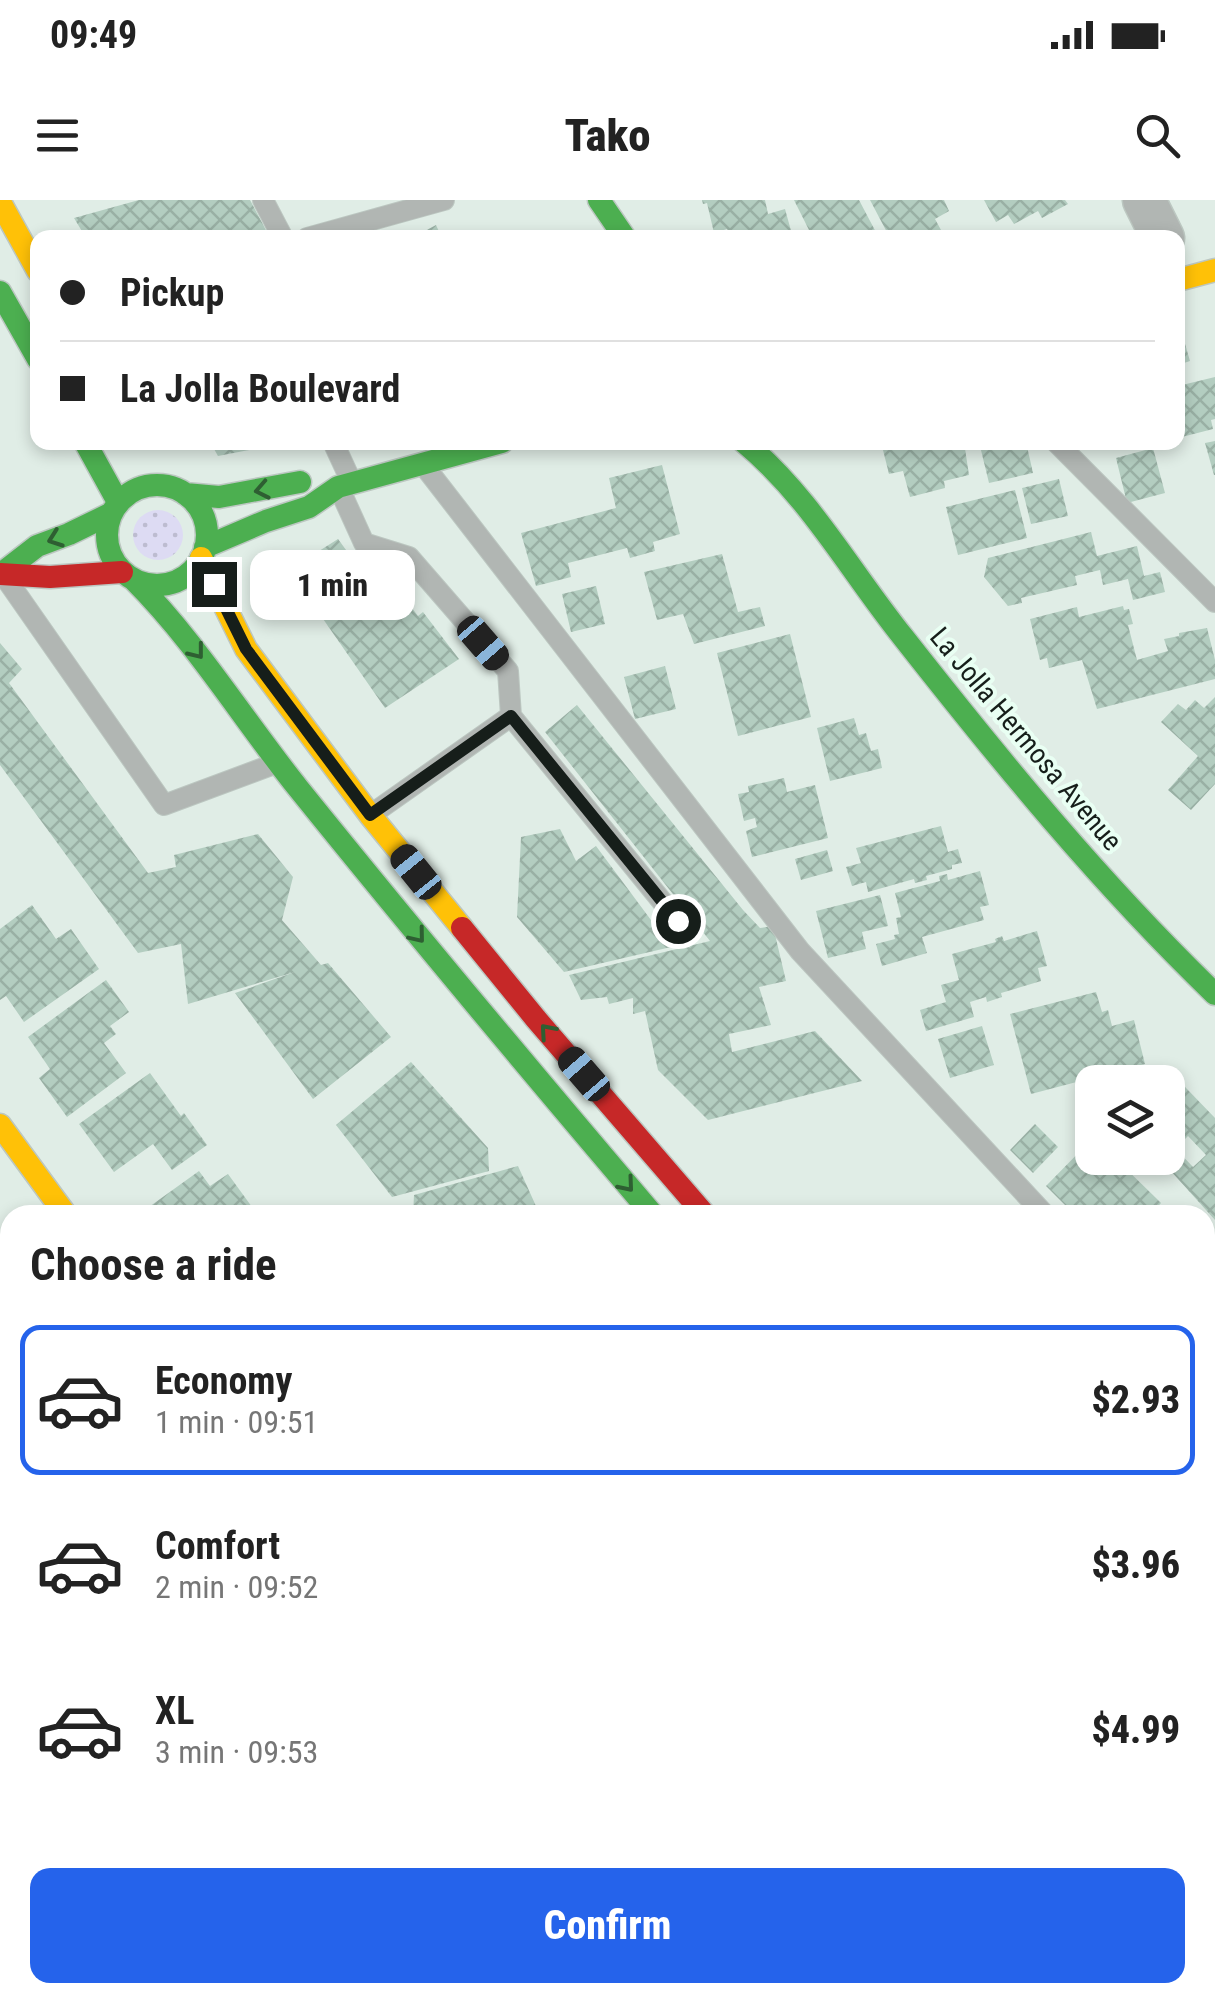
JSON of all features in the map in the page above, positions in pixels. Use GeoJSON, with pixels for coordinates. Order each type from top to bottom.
{"type":"FeatureCollection","features":[{"type":"Feature","properties":{"kind":"main road"},"geometry":{"type":"LineString","coordinates":[[599,200],[620,230]]}},
{"type":"Feature","properties":{"kind":"main road"},"geometry":{"type":"LineString","coordinates":[[0,202],[30,256]]}},
{"type":"Feature","properties":{"kind":"main road"},"geometry":{"type":"LineString","coordinates":[[3,305],[30,347]]}},
{"type":"Feature","properties":{"kind":"main road"},"geometry":{"type":"LineString","coordinates":[[89,450],[115,508],[108,524],[108,549],[166,612],[278,763],[438,961],[645,1205]]}},
{"type":"Feature","properties":{"kind":"main road"},"geometry":{"type":"LineString","coordinates":[[1,574],[128,575],[148,584],[164,584],[179,580],[192,570],[203,553],[266,521],[309,508],[345,485],[473,450]]}},
{"type":"Feature","properties":{"kind":"main road","name":"La Jolla Hermosa Avenue"},"geometry":{"type":"LineString","coordinates":[[754,450],[810,508],[868,593],[1022,787],[1160,940],[1215,994]]}},
{"type":"Feature","properties":{"kind":"main road","name":"La Jolla Hermosa Avenue"},"geometry":{"type":"LineString","coordinates":[[789,457],[810,508]]}},
{"type":"Feature","properties":{"kind":"main road"},"geometry":{"type":"LineString","coordinates":[[144,461],[198,507],[205,521],[203,553],[246,649],[370,815],[536,1018],[697,1205]]}},
{"type":"Feature","properties":{"kind":"main road"},"geometry":{"type":"LineString","coordinates":[[1,574],[37,546],[69,534],[115,508],[133,491],[150,485],[219,497],[300,482],[345,485]]}},
{"type":"Feature","properties":{"kind":"main road"},"geometry":{"type":"LineString","coordinates":[[0,1125],[59,1205]]}},
{"type":"Feature","properties":{"kind":"street"},"geometry":{"type":"LineString","coordinates":[[1144,200],[1159,230]]}},
{"type":"Feature","properties":{"kind":"lane"},"geometry":{"type":"LineString","coordinates":[[263,200],[279,230]]}},
{"type":"Feature","properties":{"kind":"lane"},"geometry":{"type":"LineString","coordinates":[[336,230],[444,200]]}},
{"type":"Feature","properties":{"kind":"lane"},"geometry":{"type":"LineString","coordinates":[[334,450],[364,543],[410,557],[508,672],[511,716],[678,921]]}},
{"type":"Feature","properties":{"kind":"lane"},"geometry":{"type":"LineString","coordinates":[[1064,450],[1215,602]]}},
{"type":"Feature","properties":{"kind":"lane"},"geometry":{"type":"LineString","coordinates":[[423,464],[800,951],[1036,1205]]}},
{"type":"Feature","properties":{"kind":"lane"},"geometry":{"type":"LineString","coordinates":[[1,574],[164,805],[278,763]]}},
{"type":"Feature","properties":{"kind":"lane"},"geometry":{"type":"LineString","coordinates":[[370,815],[511,716]]}},
{"type":"Feature","properties":{"kind":"shaded area"},"geometry":{"type":"Polygon","coordinates":[[[158,510],[176,517],[183,535],[176,553],[158,560],[140,553],[133,535],[140,517],[158,510]]]}},
{"type":"Feature","properties":{"kind":"building"},"geometry":{"type":"Polygon","coordinates":[[[139,200],[250,200],[266,230],[81,230],[74,218],[139,200]]]}},
{"type":"Feature","properties":{"kind":"building"},"geometry":{"type":"Polygon","coordinates":[[[702,200],[765,200],[768,214],[785,209],[791,230],[713,230],[707,203],[702,200]]]}},
{"type":"Feature","properties":{"kind":"building"},"geometry":{"type":"Polygon","coordinates":[[[794,200],[859,200],[875,230],[809,230],[794,200]]]}},
{"type":"Feature","properties":{"kind":"building"},"geometry":{"type":"Polygon","coordinates":[[[870,200],[944,200],[949,211],[935,219],[941,230],[886,230],[870,200]]]}},
{"type":"Feature","properties":{"kind":"building"},"geometry":{"type":"Polygon","coordinates":[[[984,200],[1065,200],[1068,204],[1042,218],[1038,211],[1014,224],[1008,215],[996,222],[984,200]]]}},
{"type":"Feature","properties":{"kind":"building"},"geometry":{"type":"Polygon","coordinates":[[[1215,377],[1213,429],[1185,436],[1185,384],[1215,377]]]}},
{"type":"Feature","properties":{"kind":"building"},"geometry":{"type":"Polygon","coordinates":[[[1215,441],[1215,475],[1214,475],[1205,443],[1215,441]]]}},
{"type":"Feature","properties":{"kind":"building"},"geometry":{"type":"Polygon","coordinates":[[[215,450],[249,450],[218,456],[215,450]]]}},
{"type":"Feature","properties":{"kind":"building"},"geometry":{"type":"Polygon","coordinates":[[[883,450],[965,450],[969,475],[944,481],[945,488],[910,497],[903,471],[889,474],[883,450]]]}},
{"type":"Feature","properties":{"kind":"building"},"geometry":{"type":"Polygon","coordinates":[[[981,450],[1028,450],[1033,473],[989,483],[981,450]]]}},
{"type":"Feature","properties":{"kind":"building"},"geometry":{"type":"Polygon","coordinates":[[[1154,450],[1165,493],[1127,503],[1116,458],[1154,450]]]}},
{"type":"Feature","properties":{"kind":"building"},"geometry":{"type":"Polygon","coordinates":[[[662,465],[680,534],[653,542],[655,551],[630,558],[627,548],[568,563],[571,577],[536,586],[521,533],[616,508],[609,478],[662,465]]]}},
{"type":"Feature","properties":{"kind":"building"},"geometry":{"type":"Polygon","coordinates":[[[1059,479],[1068,516],[1031,524],[1022,488],[1059,479]]]}},
{"type":"Feature","properties":{"kind":"building"},"geometry":{"type":"Polygon","coordinates":[[[1015,490],[1027,538],[958,555],[946,507],[1015,490]]]}},
{"type":"Feature","properties":{"kind":"building"},"geometry":{"type":"Polygon","coordinates":[[[1091,532],[1097,556],[1137,546],[1144,576],[1160,572],[1165,592],[1133,600],[1128,579],[1103,585],[1100,570],[1075,576],[1077,585],[1021,598],[1022,603],[1008,606],[984,577],[988,558],[1091,532]]]}},
{"type":"Feature","properties":{"kind":"building"},"geometry":{"type":"Polygon","coordinates":[[[338,539],[390,610],[406,600],[418,616],[423,612],[459,659],[385,708],[289,570],[338,539]]]}},
{"type":"Feature","properties":{"kind":"building"},"geometry":{"type":"Polygon","coordinates":[[[722,554],[738,612],[760,607],[765,626],[694,644],[683,614],[657,620],[644,572],[722,554]]]}},
{"type":"Feature","properties":{"kind":"building"},"geometry":{"type":"Polygon","coordinates":[[[596,586],[605,624],[571,632],[562,594],[596,586]]]}},
{"type":"Feature","properties":{"kind":"building"},"geometry":{"type":"Polygon","coordinates":[[[1123,606],[1124,610],[1129,609],[1133,624],[1128,625],[1137,660],[1168,651],[1164,639],[1207,628],[1215,679],[1097,709],[1082,660],[1049,668],[1047,658],[1040,660],[1030,619],[1077,607],[1079,617],[1123,606]]]}},
{"type":"Feature","properties":{"kind":"building"},"geometry":{"type":"Polygon","coordinates":[[[790,634],[811,717],[738,736],[717,653],[790,634]]]}},
{"type":"Feature","properties":{"kind":"building"},"geometry":{"type":"Polygon","coordinates":[[[0,643],[22,669],[9,683],[148,873],[176,867],[174,855],[258,834],[293,877],[282,920],[321,965],[328,963],[391,1037],[313,1099],[235,993],[295,972],[188,1004],[181,944],[138,953],[0,765],[0,643]]]}},
{"type":"Feature","properties":{"kind":"building"},"geometry":{"type":"Polygon","coordinates":[[[665,666],[676,709],[635,719],[624,677],[665,666]]]}},
{"type":"Feature","properties":{"kind":"building"},"geometry":{"type":"Polygon","coordinates":[[[1215,697],[1215,784],[1191,810],[1168,790],[1198,756],[1161,722],[1178,704],[1186,710],[1195,700],[1204,708],[1215,697]]]}},
{"type":"Feature","properties":{"kind":"building"},"geometry":{"type":"Polygon","coordinates":[[[577,705],[743,910],[760,928],[773,926],[786,981],[759,987],[771,1025],[729,1034],[732,1052],[815,1031],[862,1081],[708,1120],[658,1070],[645,1011],[633,1014],[633,998],[609,1004],[607,997],[581,1000],[569,975],[710,941],[545,732],[577,705]]]}},
{"type":"Feature","properties":{"kind":"building"},"geometry":{"type":"Polygon","coordinates":[[[854,718],[859,735],[866,733],[871,751],[878,749],[882,768],[830,781],[817,728],[854,718]]]}},
{"type":"Feature","properties":{"kind":"building"},"geometry":{"type":"Polygon","coordinates":[[[784,778],[787,792],[815,785],[828,838],[752,857],[746,831],[757,827],[755,818],[744,821],[738,794],[749,792],[748,786],[784,778]]]}},
{"type":"Feature","properties":{"kind":"building"},"geometry":{"type":"Polygon","coordinates":[[[941,826],[948,852],[958,849],[962,863],[915,883],[914,879],[868,892],[866,882],[852,886],[846,867],[861,863],[856,848],[941,826]]]}},
{"type":"Feature","properties":{"kind":"building"},"geometry":{"type":"Polygon","coordinates":[[[560,829],[576,861],[596,846],[671,947],[564,972],[517,917],[521,837],[560,829]]]}},
{"type":"Feature","properties":{"kind":"building"},"geometry":{"type":"Polygon","coordinates":[[[827,850],[833,871],[801,880],[795,859],[827,850]]]}},
{"type":"Feature","properties":{"kind":"building"},"geometry":{"type":"Polygon","coordinates":[[[980,871],[989,905],[980,907],[984,920],[922,937],[927,953],[882,966],[876,944],[899,934],[896,918],[901,917],[895,893],[940,881],[939,876],[947,874],[948,880],[980,871]]]}},
{"type":"Feature","properties":{"kind":"building"},"geometry":{"type":"Polygon","coordinates":[[[880,895],[888,926],[862,932],[866,949],[828,958],[816,911],[880,895]]]}},
{"type":"Feature","properties":{"kind":"building"},"geometry":{"type":"Polygon","coordinates":[[[32,905],[56,939],[71,929],[99,969],[24,1022],[6,996],[0,1000],[0,929],[32,905]]]}},
{"type":"Feature","properties":{"kind":"building"},"geometry":{"type":"Polygon","coordinates":[[[1037,931],[1047,966],[1038,968],[1041,981],[1001,993],[1002,997],[987,1002],[986,997],[970,1002],[974,1017],[926,1031],[920,1010],[946,1002],[941,985],[959,980],[952,954],[996,942],[1002,936],[1004,941],[1037,931]]]}},
{"type":"Feature","properties":{"kind":"building"},"geometry":{"type":"Polygon","coordinates":[[[106,980],[129,1012],[110,1026],[116,1034],[104,1043],[126,1073],[67,1117],[39,1078],[50,1069],[28,1037],[106,980]]]}},
{"type":"Feature","properties":{"kind":"building"},"geometry":{"type":"Polygon","coordinates":[[[1096,992],[1102,1012],[1108,1010],[1112,1026],[1134,1020],[1145,1064],[1075,1065],[1075,1082],[1031,1094],[1010,1014],[1096,992]]]}},
{"type":"Feature","properties":{"kind":"building"},"geometry":{"type":"Polygon","coordinates":[[[982,1026],[994,1065],[950,1078],[938,1039],[982,1026]]]}},
{"type":"Feature","properties":{"kind":"building"},"geometry":{"type":"Polygon","coordinates":[[[411,1062],[488,1148],[489,1171],[392,1197],[336,1125],[411,1062]]]}},
{"type":"Feature","properties":{"kind":"building"},"geometry":{"type":"Polygon","coordinates":[[[150,1073],[207,1145],[172,1170],[153,1144],[114,1172],[79,1124],[150,1073]]]}},
{"type":"Feature","properties":{"kind":"building"},"geometry":{"type":"Polygon","coordinates":[[[1185,1087],[1215,1118],[1215,1205],[1201,1205],[1174,1175],[1185,1175],[1185,1159],[1193,1167],[1206,1155],[1188,1136],[1185,1139],[1185,1087]]]}},
{"type":"Feature","properties":{"kind":"building"},"geometry":{"type":"Polygon","coordinates":[[[1035,1124],[1058,1147],[1033,1173],[1010,1150],[1035,1124]]]}},
{"type":"Feature","properties":{"kind":"building"},"geometry":{"type":"Polygon","coordinates":[[[1075,1156],[1075,1175],[1132,1175],[1161,1203],[1159,1205],[1065,1205],[1046,1186],[1075,1156]]]}},
{"type":"Feature","properties":{"kind":"building"},"geometry":{"type":"Polygon","coordinates":[[[518,1166],[536,1205],[414,1205],[414,1195],[518,1166]]]}},
{"type":"Feature","properties":{"kind":"building"},"geometry":{"type":"Polygon","coordinates":[[[199,1171],[210,1186],[228,1174],[251,1205],[152,1205],[199,1171]]]}},
{"type":"Feature","properties":{"kind":"traffic: fast"},"geometry":{"type":"LineString","coordinates":[[599,200],[620,230]]}},
{"type":"Feature","properties":{"kind":"traffic: fast"},"geometry":{"type":"LineString","coordinates":[[0,292],[30,345]]}},
{"type":"Feature","properties":{"kind":"traffic: fast"},"geometry":{"type":"LineString","coordinates":[[89,450],[118,502]]}},
{"type":"Feature","properties":{"kind":"traffic: fast"},"geometry":{"type":"LineString","coordinates":[[205,547],[309,507],[338,487],[473,450]]}},
{"type":"Feature","properties":{"kind":"traffic: fast"},"geometry":{"type":"LineString","coordinates":[[753,450],[809,510],[903,637],[1053,821],[1215,994]]}},
{"type":"Feature","properties":{"kind":"traffic: fast"},"geometry":{"type":"LineString","coordinates":[[185,494],[219,497],[300,482]]}},
{"type":"Feature","properties":{"kind":"traffic: fast"},"geometry":{"type":"LineString","coordinates":[[157,485],[176,489],[192,500],[203,516],[207,535],[203,554],[192,570],[176,581],[157,585],[138,581],[122,570],[111,554],[107,535],[111,516],[122,500],[138,489],[157,485]]}},
{"type":"Feature","properties":{"kind":"traffic: fast"},"geometry":{"type":"LineString","coordinates":[[2,573],[37,546],[112,513]]}},
{"type":"Feature","properties":{"kind":"traffic: fast"},"geometry":{"type":"LineString","coordinates":[[133,579],[198,654],[298,788],[386,896],[645,1205]]}},
{"type":"Feature","properties":{"kind":"traffic: slow"},"geometry":{"type":"LineString","coordinates":[[0,202],[30,256]]}},
{"type":"Feature","properties":{"kind":"traffic: slow"},"geometry":{"type":"LineString","coordinates":[[1185,278],[1215,270]]}},
{"type":"Feature","properties":{"kind":"traffic: slow"},"geometry":{"type":"LineString","coordinates":[[201,558],[246,649],[370,815],[462,928]]}},
{"type":"Feature","properties":{"kind":"traffic: slow"},"geometry":{"type":"LineString","coordinates":[[0,1125],[59,1205]]}},
{"type":"Feature","properties":{"kind":"traffic: jam"},"geometry":{"type":"LineString","coordinates":[[0,574],[50,577],[122,572]]}},
{"type":"Feature","properties":{"kind":"traffic: jam"},"geometry":{"type":"LineString","coordinates":[[462,928],[696,1205]]}},
{"type":"Feature","properties":{"kind":"route"},"geometry":{"type":"LineString","coordinates":[[214,584],[246,649],[370,815],[511,716],[678,921]]}}]}
